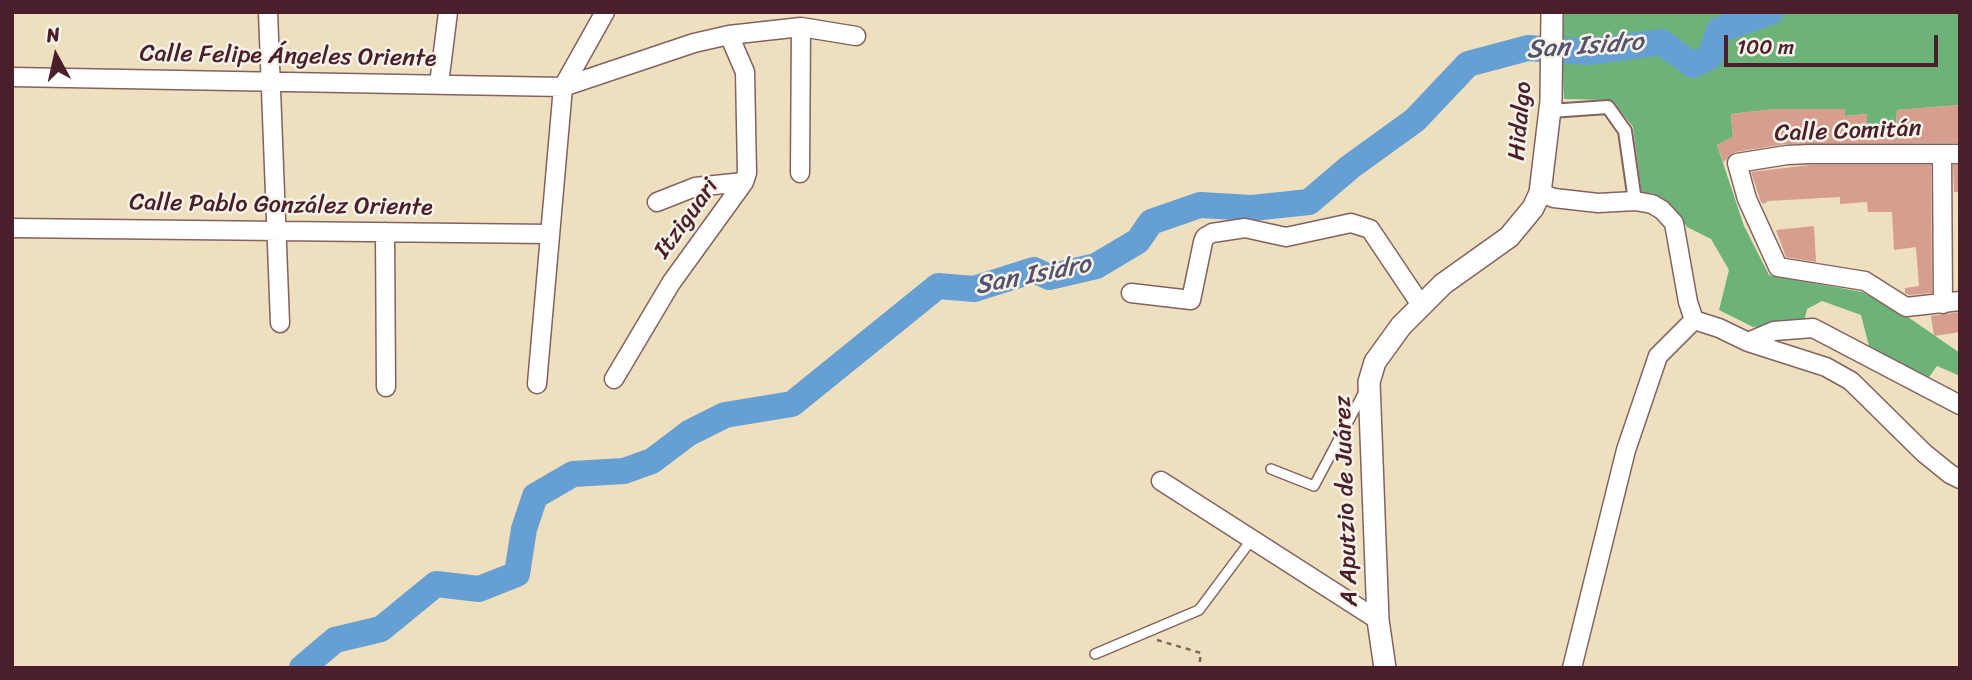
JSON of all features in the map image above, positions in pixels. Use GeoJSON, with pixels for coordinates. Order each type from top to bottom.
{"type":"FeatureCollection","features":[{"type":"Feature","properties":{"kind":"street"},"geometry":{"type":"LineString","coordinates":[[268,12],[280,323]]}},
{"type":"Feature","properties":{"kind":"street"},"geometry":{"type":"LineString","coordinates":[[439,84],[448,12]]}},
{"type":"Feature","properties":{"kind":"street"},"geometry":{"type":"LineString","coordinates":[[537,384],[564,87],[605,12]]}},
{"type":"Feature","properties":{"kind":"street","name":"Hidalgo"},"geometry":{"type":"LineString","coordinates":[[1540,193],[1550,106],[1552,12]]}},
{"type":"Feature","properties":{"kind":"street"},"geometry":{"type":"LineString","coordinates":[[564,87],[694,43],[729,35],[801,27],[856,36]]}},
{"type":"Feature","properties":{"kind":"street"},"geometry":{"type":"LineString","coordinates":[[800,173],[801,27]]}},
{"type":"Feature","properties":{"kind":"street","name":"Itziguari"},"geometry":{"type":"LineString","coordinates":[[614,379],[671,283],[744,182],[747,173],[745,72],[729,35]]}},
{"type":"Feature","properties":{"kind":"street","name":"Calle Felipe Ángeles Oriente"},"geometry":{"type":"LineString","coordinates":[[12,77],[564,87]]}},
{"type":"Feature","properties":{"kind":"street"},"geometry":{"type":"LineString","coordinates":[[1550,106],[1608,107],[1625,131],[1635,201]]}},
{"type":"Feature","properties":{"kind":"street"},"geometry":{"type":"LineString","coordinates":[[1951,154],[1952,302]]}},
{"type":"Feature","properties":{"kind":"street","name":"Calle Comitán"},"geometry":{"type":"LineString","coordinates":[[1951,154],[1798,155],[1737,163],[1746,199],[1778,267],[1865,281],[1906,307],[1952,302]]}},
{"type":"Feature","properties":{"kind":"street"},"geometry":{"type":"LineString","coordinates":[[657,202],[695,187],[744,182]]}},
{"type":"Feature","properties":{"kind":"street"},"geometry":{"type":"LineString","coordinates":[[1540,193],[1554,198],[1598,203],[1635,201],[1652,204],[1662,210],[1674,223],[1688,302],[1694,320]]}},
{"type":"Feature","properties":{"kind":"street","name":"A Aputzio de Juárez"},"geometry":{"type":"LineString","coordinates":[[1385,668],[1378,620],[1368,382],[1375,362],[1421,304],[1443,284],[1509,237],[1533,208],[1540,193]]}},
{"type":"Feature","properties":{"kind":"street"},"geometry":{"type":"LineString","coordinates":[[1131,293],[1191,300],[1203,242],[1205,237],[1212,233],[1245,228],[1286,237],[1351,223],[1370,229],[1421,304]]}},
{"type":"Feature","properties":{"kind":"street","name":"Calle Pablo González Oriente"},"geometry":{"type":"LineString","coordinates":[[12,228],[549,234]]}},
{"type":"Feature","properties":{"kind":"street"},"geometry":{"type":"LineString","coordinates":[[385,232],[386,387]]}},
{"type":"Feature","properties":{"kind":"street"},"geometry":{"type":"LineString","coordinates":[[1694,320],[1748,342],[1826,367],[1851,381],[1924,453],[1960,479]]}},
{"type":"Feature","properties":{"kind":"street"},"geometry":{"type":"LineString","coordinates":[[1572,668],[1626,450],[1658,356],[1694,320]]}},
{"type":"Feature","properties":{"kind":"street"},"geometry":{"type":"LineString","coordinates":[[1748,342],[1774,331],[1813,328],[1960,405]]}},
{"type":"Feature","properties":{"kind":"street"},"geometry":{"type":"LineString","coordinates":[[1161,481],[1378,620]]}},
{"type":"Feature","properties":{"kind":"lane"},"geometry":{"type":"LineString","coordinates":[[1271,469],[1314,486],[1368,382]]}},
{"type":"Feature","properties":{"kind":"lane"},"geometry":{"type":"LineString","coordinates":[[1095,654],[1199,610],[1252,539]]}},
{"type":"Feature","properties":{"kind":"path"},"geometry":{"type":"LineString","coordinates":[[1140,635],[1201,653],[1199,668]]}},
{"type":"Feature","properties":{"kind":"green space"},"geometry":{"type":"Polygon","coordinates":[[[1559,12],[1960,12],[1960,105],[1897,110],[1896,124],[1867,124],[1867,114],[1845,116],[1845,110],[1775,109],[1731,114],[1733,137],[1717,145],[1744,226],[1769,275],[1862,292],[1902,313],[1960,353],[1960,376],[1937,366],[1927,380],[1870,350],[1861,315],[1822,301],[1807,309],[1804,323],[1753,327],[1719,310],[1729,270],[1711,239],[1687,227],[1673,207],[1652,193],[1642,195],[1633,127],[1612,100],[1564,99],[1559,12]]]}},
{"type":"Feature","properties":{"kind":"building"},"geometry":{"type":"Polygon","coordinates":[[[1960,105],[1960,143],[1786,144],[1735,152],[1723,162],[1717,145],[1733,137],[1731,114],[1775,109],[1845,109],[1845,116],[1867,114],[1867,124],[1896,124],[1897,110],[1960,105]]]}},
{"type":"Feature","properties":{"kind":"building"},"geometry":{"type":"Polygon","coordinates":[[[1810,165],[1931,165],[1932,293],[1905,293],[1905,288],[1919,286],[1916,247],[1894,250],[1892,212],[1868,212],[1867,202],[1840,204],[1840,197],[1768,201],[1764,204],[1761,202],[1751,172],[1810,165]]]}},
{"type":"Feature","properties":{"kind":"building"},"geometry":{"type":"Polygon","coordinates":[[[1953,165],[1960,165],[1960,192],[1954,192],[1953,165]]]}},
{"type":"Feature","properties":{"kind":"building"},"geometry":{"type":"Polygon","coordinates":[[[1814,226],[1816,262],[1786,257],[1776,230],[1814,226]]]}},
{"type":"Feature","properties":{"kind":"building"},"geometry":{"type":"Polygon","coordinates":[[[1960,312],[1960,332],[1934,336],[1931,316],[1960,312]]]}},
{"type":"Feature","properties":{"kind":"waterway","name":"San Isidro"},"geometry":{"type":"LineString","coordinates":[[302,668],[335,640],[381,629],[436,584],[479,589],[517,574],[524,529],[535,496],[573,474],[624,471],[652,461],[689,433],[725,415],[792,404],[938,286],[974,289],[1034,270],[1049,277],[1096,266],[1138,241],[1151,222],[1200,205],[1252,208],[1309,202],[1350,167],[1415,120],[1468,64],[1528,48],[1589,52],[1661,42],[1693,65],[1710,57],[1719,30],[1771,12]]}}]}
